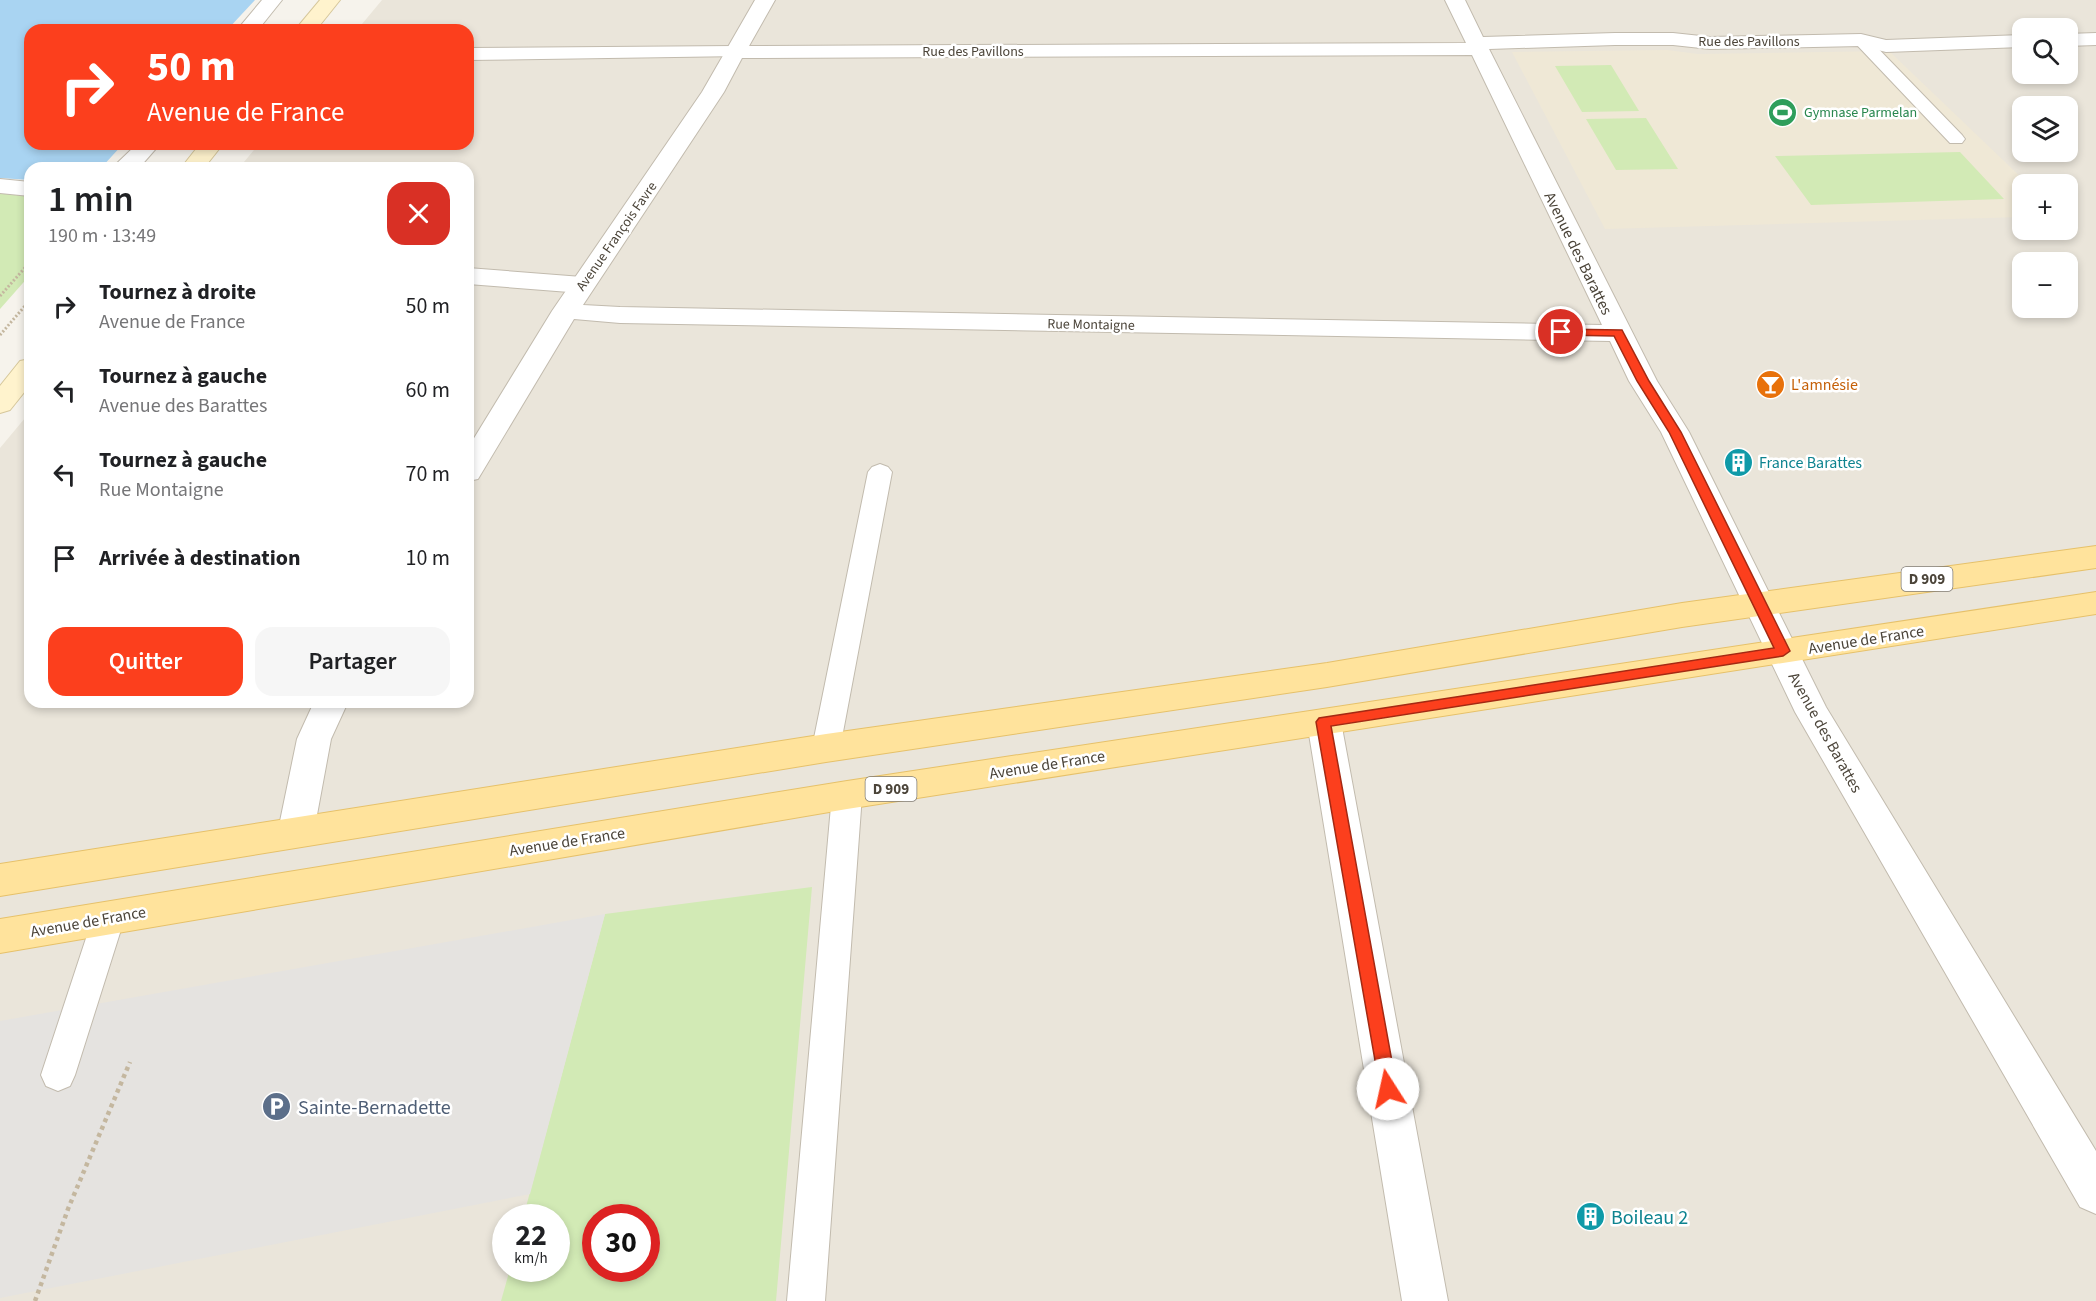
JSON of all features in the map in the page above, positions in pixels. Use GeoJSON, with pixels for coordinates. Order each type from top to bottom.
{"type":"FeatureCollection","features":[{"type":"Feature","properties":{"kind":"main road"},"geometry":{"type":"LineString","coordinates":[[310,24],[330,0]]}},
{"type":"Feature","properties":{"kind":"main road"},"geometry":{"type":"LineString","coordinates":[[197,162],[207,150]]}},
{"type":"Feature","properties":{"kind":"main road"},"geometry":{"type":"LineString","coordinates":[[0,404],[24,374]]}},
{"type":"Feature","properties":{"kind":"main road","name":"D 909"},"geometry":{"type":"LineString","coordinates":[[0,880],[826,748],[1327,675],[1758,604],[2096,557]]}},
{"type":"Feature","properties":{"kind":"main road","name":"Avenue de France"},"geometry":{"type":"LineString","coordinates":[[0,936],[847,795],[2096,603]]}},
{"type":"Feature","properties":{"kind":"street"},"geometry":{"type":"LineString","coordinates":[[251,24],[272,0]]}},
{"type":"Feature","properties":{"kind":"street","name":"Avenue François Favre"},"geometry":{"type":"LineString","coordinates":[[474,462],[565,311],[699,115],[765,0]]}},
{"type":"Feature","properties":{"kind":"street","name":"Avenue des Barattes"},"geometry":{"type":"LineString","coordinates":[[1455,0],[1618,333],[1643,381],[1675,432],[1812,712],[2096,1192]]}},
{"type":"Feature","properties":{"kind":"street","name":"Rue des Pavillons"},"geometry":{"type":"LineString","coordinates":[[474,54],[1478,46],[1615,39],[1673,39],[1710,43],[1861,40],[1886,46],[2012,41]]}},
{"type":"Feature","properties":{"kind":"street"},"geometry":{"type":"LineString","coordinates":[[2078,40],[2096,39]]}},
{"type":"Feature","properties":{"kind":"street"},"geometry":{"type":"LineString","coordinates":[[132,162],[144,150]]}},
{"type":"Feature","properties":{"kind":"street"},"geometry":{"type":"LineString","coordinates":[[0,186],[24,188]]}},
{"type":"Feature","properties":{"kind":"street"},"geometry":{"type":"LineString","coordinates":[[474,276],[582,285]]}},
{"type":"Feature","properties":{"kind":"street","name":"Rue Montaigne"},"geometry":{"type":"LineString","coordinates":[[565,311],[632,316],[1618,333]]}},
{"type":"Feature","properties":{"kind":"street"},"geometry":{"type":"LineString","coordinates":[[296,831],[314,739],[328,708]]}},
{"type":"Feature","properties":{"kind":"street"},"geometry":{"type":"LineString","coordinates":[[1324,722],[1425,1301]]}},
{"type":"Feature","properties":{"kind":"lane"},"geometry":{"type":"LineString","coordinates":[[1861,40],[1956,139]]}},
{"type":"Feature","properties":{"kind":"lane"},"geometry":{"type":"LineString","coordinates":[[826,748],[880,472]]}},
{"type":"Feature","properties":{"kind":"lane"},"geometry":{"type":"LineString","coordinates":[[806,1301],[847,795]]}},
{"type":"Feature","properties":{"kind":"lane"},"geometry":{"type":"LineString","coordinates":[[58,1075],[109,917]]}},
{"type":"Feature","properties":{"kind":"path"},"geometry":{"type":"LineString","coordinates":[[0,297],[24,269]]}},
{"type":"Feature","properties":{"kind":"path"},"geometry":{"type":"LineString","coordinates":[[0,335],[24,307]]}},
{"type":"Feature","properties":{"kind":"path"},"geometry":{"type":"LineString","coordinates":[[35,1301],[68,1209],[130,1062]]}},
{"type":"Feature","properties":{"kind":"shaded area"},"geometry":{"type":"Polygon","coordinates":[[[382,0],[2096,0],[2096,1301],[0,1301],[0,448],[24,419],[24,708],[474,708],[474,162],[244,162],[254,150],[474,150],[474,24],[362,24],[382,0]]]}},
{"type":"Feature","properties":{"kind":"shaded area","name":"Gymnase Parmelan"},"geometry":{"type":"Polygon","coordinates":[[[1667,50],[1698,54],[1889,51],[2018,174],[2012,174],[2012,217],[1605,229],[1512,52],[1667,50]]]}},
{"type":"Feature","properties":{"kind":"shaded area","name":"Sainte-Bernadette"},"geometry":{"type":"Polygon","coordinates":[[[605,914],[530,1194],[0,1298],[0,1021],[605,914]]]}},
{"type":"Feature","properties":{"kind":"green space"},"geometry":{"type":"Polygon","coordinates":[[[1611,65],[1639,111],[1582,112],[1555,66],[1611,65]]]}},
{"type":"Feature","properties":{"kind":"green space"},"geometry":{"type":"Polygon","coordinates":[[[1646,118],[1678,169],[1616,170],[1586,119],[1646,118]]]}},
{"type":"Feature","properties":{"kind":"green space"},"geometry":{"type":"Polygon","coordinates":[[[1960,152],[2004,199],[1811,205],[1775,156],[1960,152]]]}},
{"type":"Feature","properties":{"kind":"green space"},"geometry":{"type":"Polygon","coordinates":[[[0,189],[24,191],[24,282],[0,309],[0,189]]]}},
{"type":"Feature","properties":{"kind":"green space"},"geometry":{"type":"Polygon","coordinates":[[[812,887],[776,1301],[501,1301],[506,1282],[570,1282],[570,1204],[527,1204],[605,914],[812,887]]]}},
{"type":"Feature","properties":{"kind":"water"},"geometry":{"type":"Polygon","coordinates":[[[0,0],[255,0],[233,24],[24,24],[24,150],[118,150],[106,162],[24,162],[24,180],[0,178],[0,0]]]}},
{"type":"Feature","properties":{"kind":"place","name":"Gymnase Parmelan"},"geometry":{"type":"Point","coordinates":[1783,112]}},
{"type":"Feature","properties":{"kind":"place","name":"L'amnésie"},"geometry":{"type":"Point","coordinates":[1770,384]}},
{"type":"Feature","properties":{"kind":"place","name":"France Barattes"},"geometry":{"type":"Point","coordinates":[1738,462]}},
{"type":"Feature","properties":{"kind":"place","name":"Sainte-Bernadette"},"geometry":{"type":"Point","coordinates":[277,1107]}},
{"type":"Feature","properties":{"kind":"place","name":"Boileau 2"},"geometry":{"type":"Point","coordinates":[1590,1217]}},
{"type":"Feature","properties":{"kind":"route"},"geometry":{"type":"LineString","coordinates":[[1388,1089],[1324,722],[1783,651],[1675,432],[1643,381],[1618,333],[1561,332]]}}]}
